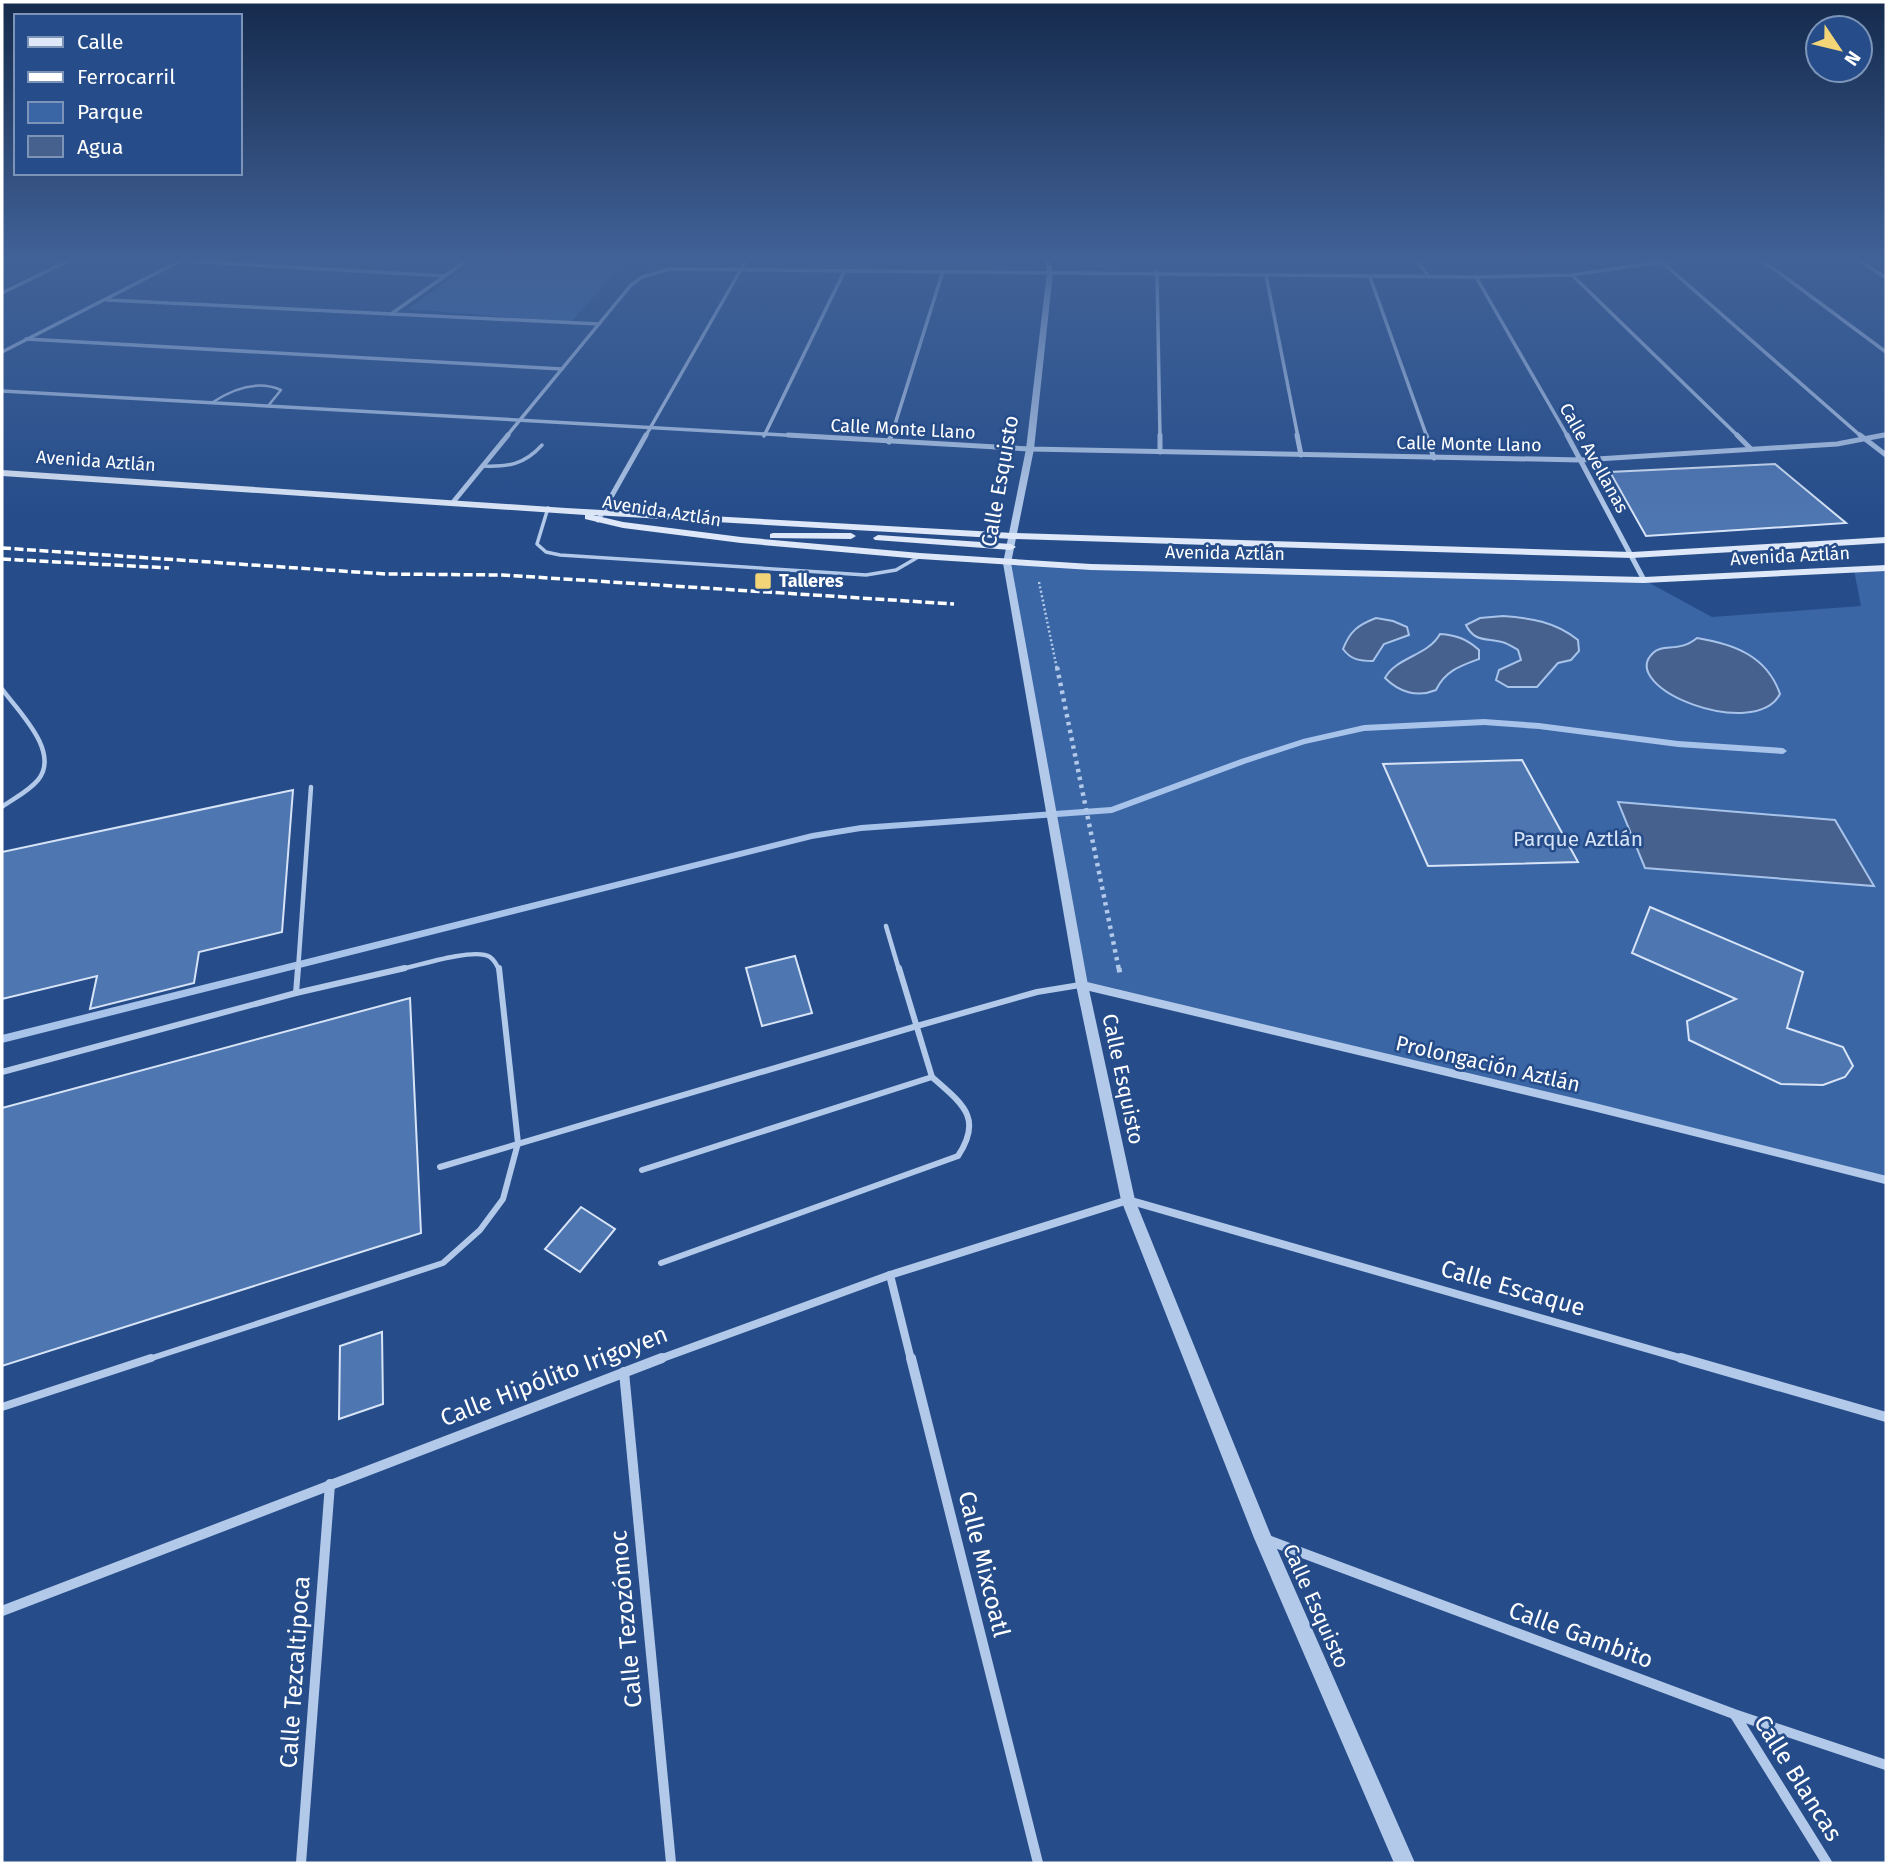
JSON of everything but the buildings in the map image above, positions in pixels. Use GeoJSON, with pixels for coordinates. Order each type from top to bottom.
{"type":"FeatureCollection","features":[{"type":"Feature","properties":{"kind":"main road","name":"Avenida Aztlán"},"geometry":{"type":"LineString","coordinates":[[2,473],[548,508],[741,540],[1007,563],[1644,580],[1886,568]]}},
{"type":"Feature","properties":{"kind":"main road","name":"Avenida Aztlán"},"geometry":{"type":"LineString","coordinates":[[601,516],[1012,542],[1632,555],[1886,540]]}},
{"type":"Feature","properties":{"kind":"main road"},"geometry":{"type":"LineString","coordinates":[[741,540],[786,535],[833,535],[1012,542]]}},
{"type":"Feature","properties":{"kind":"street"},"geometry":{"type":"LineString","coordinates":[[2,352],[18,344]]}},
{"type":"Feature","properties":{"kind":"street"},"geometry":{"type":"LineString","coordinates":[[101,344],[562,369]]}},
{"type":"Feature","properties":{"kind":"street"},"geometry":{"type":"LineString","coordinates":[[454,501],[583,344]]}},
{"type":"Feature","properties":{"kind":"street"},"geometry":{"type":"LineString","coordinates":[[601,516],[700,344]]}},
{"type":"Feature","properties":{"kind":"street"},"geometry":{"type":"LineString","coordinates":[[764,436],[809,344]]}},
{"type":"Feature","properties":{"kind":"street"},"geometry":{"type":"LineString","coordinates":[[889,442],[920,344]]}},
{"type":"Feature","properties":{"kind":"street","name":"Calle Esquisto"},"geometry":{"type":"LineString","coordinates":[[1042,344],[1030,449],[1007,563],[1082,985],[1128,1200],[1263,1538],[1405,1863]]}},
{"type":"Feature","properties":{"kind":"street"},"geometry":{"type":"LineString","coordinates":[[1158,344],[1160,452]]}},
{"type":"Feature","properties":{"kind":"street"},"geometry":{"type":"LineString","coordinates":[[1279,344],[1301,455]]}},
{"type":"Feature","properties":{"kind":"street"},"geometry":{"type":"LineString","coordinates":[[1394,344],[1434,458]]}},
{"type":"Feature","properties":{"kind":"street","name":"Calle Avellanas"},"geometry":{"type":"LineString","coordinates":[[1514,344],[1581,460],[1644,580]]}},
{"type":"Feature","properties":{"kind":"street"},"geometry":{"type":"LineString","coordinates":[[1643,344],[1751,449]]}},
{"type":"Feature","properties":{"kind":"street"},"geometry":{"type":"LineString","coordinates":[[1755,344],[1865,440],[1886,455]]}},
{"type":"Feature","properties":{"kind":"street","name":"Calle Monte Llano"},"geometry":{"type":"LineString","coordinates":[[2,391],[1030,449],[1581,460],[1865,440],[1886,435]]}},
{"type":"Feature","properties":{"kind":"street","name":"Prolongación Aztlán"},"geometry":{"type":"LineString","coordinates":[[1082,985],[1886,1180]]}},
{"type":"Feature","properties":{"kind":"street","name":"Calle Hipólito Irigoyen"},"geometry":{"type":"LineString","coordinates":[[2,1611],[624,1372],[890,1275],[1128,1200]]}},
{"type":"Feature","properties":{"kind":"street","name":"Calle Escaque"},"geometry":{"type":"LineString","coordinates":[[1128,1200],[1886,1417]]}},
{"type":"Feature","properties":{"kind":"street","name":"Calle Mixcoatl"},"geometry":{"type":"LineString","coordinates":[[890,1275],[1038,1863]]}},
{"type":"Feature","properties":{"kind":"street","name":"Calle Tezozómoc"},"geometry":{"type":"LineString","coordinates":[[624,1372],[671,1863]]}},
{"type":"Feature","properties":{"kind":"street","name":"Calle Tezcaltipoca"},"geometry":{"type":"LineString","coordinates":[[301,1863],[330,1484]]}},
{"type":"Feature","properties":{"kind":"street","name":"Calle Gambito"},"geometry":{"type":"LineString","coordinates":[[1263,1538],[1734,1714],[1886,1765]]}},
{"type":"Feature","properties":{"kind":"street","name":"Calle Blancas"},"geometry":{"type":"LineString","coordinates":[[1734,1714],[1827,1863]]}},
{"type":"Feature","properties":{"kind":"lane"},"geometry":{"type":"LineString","coordinates":[[213,402],[235,388],[275,386],[281,390],[268,406]]}},
{"type":"Feature","properties":{"kind":"lane"},"geometry":{"type":"LineString","coordinates":[[482,466],[521,465],[542,445]]}},
{"type":"Feature","properties":{"kind":"lane"},"geometry":{"type":"LineString","coordinates":[[548,508],[537,544],[546,552],[560,555],[866,575],[895,570],[920,556]]}},
{"type":"Feature","properties":{"kind":"lane"},"geometry":{"type":"LineString","coordinates":[[2,702],[4,691]]}},
{"type":"Feature","properties":{"kind":"lane"},"geometry":{"type":"LineString","coordinates":[[2,807],[39,779],[45,753],[40,740],[4,691]]}},
{"type":"Feature","properties":{"kind":"lane"},"geometry":{"type":"LineString","coordinates":[[296,993],[311,787]]}},
{"type":"Feature","properties":{"kind":"lane"},"geometry":{"type":"LineString","coordinates":[[661,1262],[958,1156],[970,1140],[972,1124],[964,1105],[932,1077],[886,926]]}},
{"type":"Feature","properties":{"kind":"lane"},"geometry":{"type":"LineString","coordinates":[[2,1072],[296,993],[454,957],[482,954],[490,957],[499,967],[518,1143],[503,1199],[480,1230],[443,1262],[2,1406]]}},
{"type":"Feature","properties":{"kind":"lane"},"geometry":{"type":"LineString","coordinates":[[440,1167],[1037,992],[1082,985]]}},
{"type":"Feature","properties":{"kind":"lane"},"geometry":{"type":"LineString","coordinates":[[642,1170],[932,1077]]}},
{"type":"Feature","properties":{"kind":"path"},"geometry":{"type":"LineString","coordinates":[[1035,564],[1124,995]]}},
{"type":"Feature","properties":{"kind":"green space","name":"Parque Aztlán"},"geometry":{"type":"Polygon","coordinates":[[[1007,563],[1644,580],[1712,617],[1861,606],[1854,570],[1886,568],[1886,1183],[1082,985],[1007,563]]]}},
{"type":"Feature","properties":{"kind":"water"},"geometry":{"type":"Polygon","coordinates":[[[1503,616],[1533,620],[1561,629],[1578,640],[1579,651],[1571,660],[1558,663],[1537,687],[1508,687],[1496,680],[1499,670],[1521,660],[1518,650],[1504,643],[1477,637],[1466,625],[1480,618],[1503,616]]]}},
{"type":"Feature","properties":{"kind":"water"},"geometry":{"type":"Polygon","coordinates":[[[1376,618],[1407,627],[1409,635],[1384,644],[1373,661],[1349,656],[1343,649],[1352,633],[1359,626],[1376,618]]]}},
{"type":"Feature","properties":{"kind":"water"},"geometry":{"type":"Polygon","coordinates":[[[1440,634],[1470,643],[1479,650],[1479,659],[1454,670],[1436,690],[1429,692],[1409,692],[1396,687],[1385,678],[1397,665],[1428,647],[1440,634]]]}},
{"type":"Feature","properties":{"kind":"water"},"geometry":{"type":"Polygon","coordinates":[[[1697,638],[1736,648],[1758,661],[1767,670],[1780,694],[1766,707],[1744,713],[1693,705],[1670,694],[1654,681],[1647,667],[1653,653],[1690,643],[1697,638]]]}},
{"type":"Feature","properties":{"kind":"water"},"geometry":{"type":"Polygon","coordinates":[[[1618,802],[1835,820],[1874,886],[1645,868],[1618,802]]]}},
{"type":"Feature","properties":{"kind":"waterway"},"geometry":{"type":"LineString","coordinates":[[2,1039],[812,836],[861,828],[1112,810],[1244,761],[1303,742],[1364,728],[1484,722],[1539,726],[1678,744],[1783,751]]}},
{"type":"Feature","properties":{"kind":"railway"},"geometry":{"type":"LineString","coordinates":[[2,548],[386,574],[502,575],[954,604]]}},
{"type":"Feature","properties":{"kind":"railway"},"geometry":{"type":"LineString","coordinates":[[2,559],[169,568]]}},
{"type":"Feature","properties":{"kind":"place","name":"Talleres"},"geometry":{"type":"Point","coordinates":[763,581]}}]}
